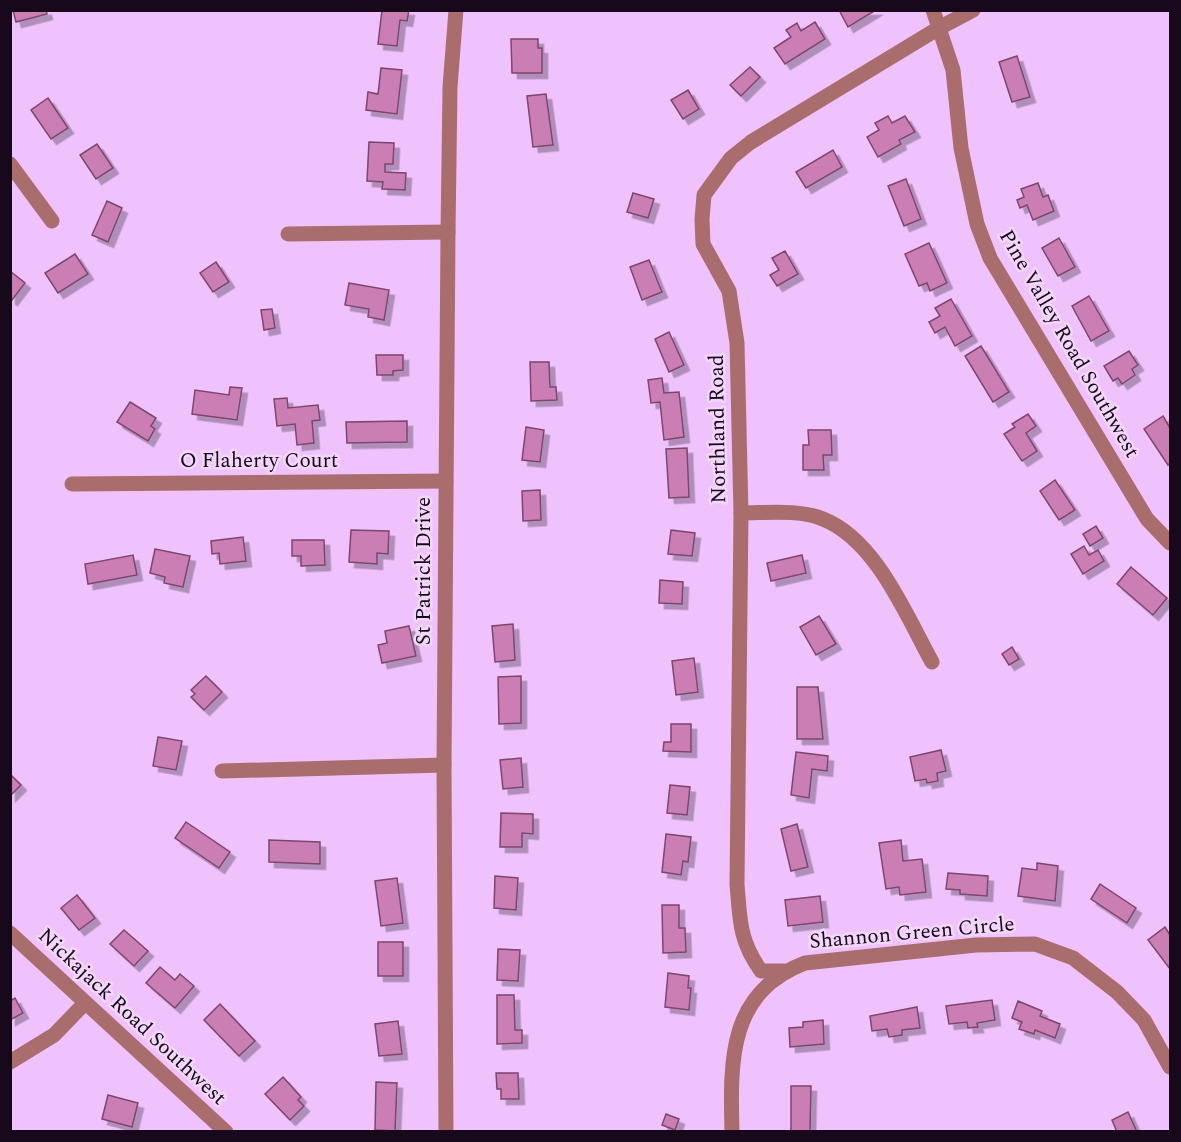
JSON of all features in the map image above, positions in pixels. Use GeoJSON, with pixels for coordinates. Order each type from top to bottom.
{"type":"FeatureCollection","features":[{"type":"Feature","properties":{"kind":"street","name":"St Patrick Drive"},"geometry":{"type":"LineString","coordinates":[[446,1131],[444,765],[448,232],[450,87],[456,10]]}},
{"type":"Feature","properties":{"kind":"street","name":"Pine Valley Road Southwest"},"geometry":{"type":"LineString","coordinates":[[933,10],[953,70],[962,148],[977,224],[990,258],[1147,519],[1170,543]]}},
{"type":"Feature","properties":{"kind":"street","name":"Northland Road"},"geometry":{"type":"LineString","coordinates":[[784,971],[761,970],[747,951],[740,923],[737,884],[741,513],[737,343],[729,291],[703,244],[704,195],[731,158],[751,142],[939,28],[973,10]]}},
{"type":"Feature","properties":{"kind":"street"},"geometry":{"type":"LineString","coordinates":[[10,164],[52,221]]}},
{"type":"Feature","properties":{"kind":"street"},"geometry":{"type":"LineString","coordinates":[[288,234],[448,232]]}},
{"type":"Feature","properties":{"kind":"street","name":"O Flaherty Court"},"geometry":{"type":"LineString","coordinates":[[72,484],[446,481]]}},
{"type":"Feature","properties":{"kind":"street"},"geometry":{"type":"LineString","coordinates":[[741,513],[791,513],[822,518],[849,532],[865,548],[890,586],[933,662]]}},
{"type":"Feature","properties":{"kind":"street"},"geometry":{"type":"LineString","coordinates":[[222,771],[444,765]]}},
{"type":"Feature","properties":{"kind":"street","name":"Nickajack Road Southwest"},"geometry":{"type":"LineString","coordinates":[[10,933],[226,1131]]}},
{"type":"Feature","properties":{"kind":"street","name":"Shannon Green Circle"},"geometry":{"type":"LineString","coordinates":[[732,1131],[735,1050],[741,1022],[750,1002],[784,971],[805,963],[976,945],[1035,944],[1073,958],[1117,992],[1144,1020],[1170,1067]]}},
{"type":"Feature","properties":{"kind":"street"},"geometry":{"type":"LineString","coordinates":[[10,1062],[54,1035],[86,1003]]}},
{"type":"Feature","properties":{"kind":"building"},"geometry":{"type":"Polygon","coordinates":[[[13,10],[46,10],[47,14],[16,22],[13,10]]]}},
{"type":"Feature","properties":{"kind":"building"},"geometry":{"type":"Polygon","coordinates":[[[382,10],[409,10],[407,21],[400,20],[397,46],[378,44],[382,10]]]}},
{"type":"Feature","properties":{"kind":"building"},"geometry":{"type":"Polygon","coordinates":[[[839,10],[876,10],[848,27],[839,10]]]}},
{"type":"Feature","properties":{"kind":"building"},"geometry":{"type":"Polygon","coordinates":[[[815,22],[825,39],[785,64],[774,48],[791,37],[786,30],[797,23],[801,31],[815,22]]]}},
{"type":"Feature","properties":{"kind":"building"},"geometry":{"type":"Polygon","coordinates":[[[511,39],[538,39],[538,48],[542,48],[542,73],[512,73],[511,39]]]}},
{"type":"Feature","properties":{"kind":"building"},"geometry":{"type":"Polygon","coordinates":[[[1017,56],[1030,97],[1012,102],[999,62],[1017,56]]]}},
{"type":"Feature","properties":{"kind":"building"},"geometry":{"type":"Polygon","coordinates":[[[750,67],[760,77],[741,96],[730,85],[750,67]]]}},
{"type":"Feature","properties":{"kind":"building"},"geometry":{"type":"Polygon","coordinates":[[[381,68],[402,70],[397,114],[366,110],[368,92],[378,94],[381,68]]]}},
{"type":"Feature","properties":{"kind":"building"},"geometry":{"type":"Polygon","coordinates":[[[688,90],[699,109],[683,119],[671,100],[688,90]]]}},
{"type":"Feature","properties":{"kind":"building"},"geometry":{"type":"Polygon","coordinates":[[[546,94],[553,145],[533,147],[527,96],[546,94]]]}},
{"type":"Feature","properties":{"kind":"building"},"geometry":{"type":"Polygon","coordinates":[[[48,98],[68,128],[51,139],[31,110],[48,98]]]}},
{"type":"Feature","properties":{"kind":"building"},"geometry":{"type":"Polygon","coordinates":[[[888,116],[892,123],[905,116],[915,132],[899,140],[901,144],[878,157],[867,137],[879,130],[875,123],[888,116]]]}},
{"type":"Feature","properties":{"kind":"building"},"geometry":{"type":"Polygon","coordinates":[[[369,142],[394,143],[393,164],[385,164],[385,172],[406,173],[405,190],[382,189],[383,182],[367,181],[369,142]]]}},
{"type":"Feature","properties":{"kind":"building"},"geometry":{"type":"Polygon","coordinates":[[[97,144],[113,168],[96,179],[80,155],[97,144]]]}},
{"type":"Feature","properties":{"kind":"building"},"geometry":{"type":"Polygon","coordinates":[[[833,150],[842,167],[806,188],[796,172],[833,150]]]}},
{"type":"Feature","properties":{"kind":"building"},"geometry":{"type":"Polygon","coordinates":[[[906,179],[921,219],[904,226],[888,186],[906,179]]]}},
{"type":"Feature","properties":{"kind":"building"},"geometry":{"type":"Polygon","coordinates":[[[1038,183],[1043,197],[1048,195],[1054,211],[1033,220],[1027,205],[1020,208],[1017,200],[1024,197],[1021,189],[1038,183]]]}},
{"type":"Feature","properties":{"kind":"building"},"geometry":{"type":"Polygon","coordinates":[[[633,193],[654,199],[648,218],[627,212],[633,193]]]}},
{"type":"Feature","properties":{"kind":"building"},"geometry":{"type":"Polygon","coordinates":[[[107,201],[122,208],[108,242],[92,235],[107,201]]]}},
{"type":"Feature","properties":{"kind":"building"},"geometry":{"type":"Polygon","coordinates":[[[1059,238],[1075,267],[1058,276],[1042,248],[1059,238]]]}},
{"type":"Feature","properties":{"kind":"building"},"geometry":{"type":"Polygon","coordinates":[[[929,243],[947,283],[930,291],[927,283],[919,286],[905,254],[929,243]]]}},
{"type":"Feature","properties":{"kind":"building"},"geometry":{"type":"Polygon","coordinates":[[[785,251],[798,274],[777,286],[770,275],[779,270],[772,258],[785,251]]]}},
{"type":"Feature","properties":{"kind":"building"},"geometry":{"type":"Polygon","coordinates":[[[75,254],[88,274],[58,293],[45,273],[75,254]]]}},
{"type":"Feature","properties":{"kind":"building"},"geometry":{"type":"Polygon","coordinates":[[[649,260],[662,292],[642,300],[630,267],[649,260]]]}},
{"type":"Feature","properties":{"kind":"building"},"geometry":{"type":"Polygon","coordinates":[[[216,262],[229,282],[213,292],[200,273],[216,262]]]}},
{"type":"Feature","properties":{"kind":"building"},"geometry":{"type":"Polygon","coordinates":[[[10,271],[25,283],[12,300],[10,299],[10,271]]]}},
{"type":"Feature","properties":{"kind":"building"},"geometry":{"type":"Polygon","coordinates":[[[349,283],[389,290],[384,320],[368,317],[369,309],[345,305],[349,283]]]}},
{"type":"Feature","properties":{"kind":"building"},"geometry":{"type":"Polygon","coordinates":[[[1089,296],[1109,331],[1091,341],[1072,306],[1089,296]]]}},
{"type":"Feature","properties":{"kind":"building"},"geometry":{"type":"Polygon","coordinates":[[[951,299],[972,336],[955,346],[945,327],[935,333],[929,322],[940,316],[935,308],[951,299]]]}},
{"type":"Feature","properties":{"kind":"building"},"geometry":{"type":"Polygon","coordinates":[[[272,309],[275,328],[264,330],[261,310],[272,309]]]}},
{"type":"Feature","properties":{"kind":"building"},"geometry":{"type":"Polygon","coordinates":[[[669,332],[684,365],[669,372],[655,339],[669,332]]]}},
{"type":"Feature","properties":{"kind":"building"},"geometry":{"type":"Polygon","coordinates":[[[981,346],[1009,392],[993,402],[965,356],[981,346]]]}},
{"type":"Feature","properties":{"kind":"building"},"geometry":{"type":"Polygon","coordinates":[[[1129,351],[1138,365],[1132,369],[1135,375],[1122,384],[1118,378],[1113,381],[1104,366],[1129,351]]]}},
{"type":"Feature","properties":{"kind":"building"},"geometry":{"type":"Polygon","coordinates":[[[376,355],[403,355],[403,370],[393,371],[393,375],[377,375],[376,355]]]}},
{"type":"Feature","properties":{"kind":"building"},"geometry":{"type":"Polygon","coordinates":[[[530,362],[549,362],[550,387],[556,387],[557,400],[531,401],[530,362]]]}},
{"type":"Feature","properties":{"kind":"building"},"geometry":{"type":"Polygon","coordinates":[[[662,378],[664,393],[679,392],[684,437],[664,440],[660,402],[651,403],[648,380],[662,378]]]}},
{"type":"Feature","properties":{"kind":"building"},"geometry":{"type":"Polygon","coordinates":[[[230,387],[242,388],[237,420],[192,414],[195,390],[229,395],[230,387]]]}},
{"type":"Feature","properties":{"kind":"building"},"geometry":{"type":"Polygon","coordinates":[[[287,398],[288,408],[318,405],[320,420],[312,421],[314,443],[297,445],[295,424],[277,426],[274,399],[287,398]]]}},
{"type":"Feature","properties":{"kind":"building"},"geometry":{"type":"Polygon","coordinates":[[[130,402],[156,418],[151,426],[155,429],[148,441],[117,422],[130,402]]]}},
{"type":"Feature","properties":{"kind":"building"},"geometry":{"type":"Polygon","coordinates":[[[1028,414],[1036,426],[1026,433],[1037,451],[1022,461],[1004,434],[1015,427],[1012,424],[1028,414]]]}},
{"type":"Feature","properties":{"kind":"building"},"geometry":{"type":"Polygon","coordinates":[[[1163,416],[1170,428],[1170,463],[1168,465],[1144,429],[1163,416]]]}},
{"type":"Feature","properties":{"kind":"building"},"geometry":{"type":"Polygon","coordinates":[[[407,421],[407,442],[347,443],[346,422],[407,421]]]}},
{"type":"Feature","properties":{"kind":"building"},"geometry":{"type":"Polygon","coordinates":[[[526,427],[544,430],[540,462],[522,460],[526,427]]]}},
{"type":"Feature","properties":{"kind":"building"},"geometry":{"type":"Polygon","coordinates":[[[808,430],[831,430],[832,455],[823,455],[824,470],[803,470],[803,445],[809,445],[808,430]]]}},
{"type":"Feature","properties":{"kind":"building"},"geometry":{"type":"Polygon","coordinates":[[[687,448],[689,497],[669,498],[666,449],[687,448]]]}},
{"type":"Feature","properties":{"kind":"building"},"geometry":{"type":"Polygon","coordinates":[[[1055,480],[1075,510],[1059,520],[1040,491],[1055,480]]]}},
{"type":"Feature","properties":{"kind":"building"},"geometry":{"type":"Polygon","coordinates":[[[540,490],[541,520],[523,521],[522,491],[540,490]]]}},
{"type":"Feature","properties":{"kind":"building"},"geometry":{"type":"Polygon","coordinates":[[[1096,526],[1103,538],[1090,546],[1083,534],[1096,526]]]}},
{"type":"Feature","properties":{"kind":"building"},"geometry":{"type":"Polygon","coordinates":[[[351,530],[389,531],[388,554],[377,553],[377,564],[349,562],[351,530]]]}},
{"type":"Feature","properties":{"kind":"building"},"geometry":{"type":"Polygon","coordinates":[[[671,530],[695,533],[692,556],[668,554],[671,530]]]}},
{"type":"Feature","properties":{"kind":"building"},"geometry":{"type":"Polygon","coordinates":[[[243,537],[246,561],[220,564],[219,553],[212,554],[211,541],[243,537]]]}},
{"type":"Feature","properties":{"kind":"building"},"geometry":{"type":"Polygon","coordinates":[[[292,540],[324,540],[325,565],[301,566],[301,556],[292,556],[292,540]]]}},
{"type":"Feature","properties":{"kind":"building"},"geometry":{"type":"Polygon","coordinates":[[[1084,546],[1089,555],[1098,550],[1104,561],[1083,574],[1071,554],[1084,546]]]}},
{"type":"Feature","properties":{"kind":"building"},"geometry":{"type":"Polygon","coordinates":[[[155,549],[190,556],[183,587],[164,583],[165,577],[150,573],[155,549]]]}},
{"type":"Feature","properties":{"kind":"building"},"geometry":{"type":"Polygon","coordinates":[[[133,555],[137,575],[88,584],[85,564],[133,555]]]}},
{"type":"Feature","properties":{"kind":"building"},"geometry":{"type":"Polygon","coordinates":[[[802,555],[806,573],[771,581],[767,563],[802,555]]]}},
{"type":"Feature","properties":{"kind":"building"},"geometry":{"type":"Polygon","coordinates":[[[1131,567],[1167,598],[1153,615],[1117,584],[1131,567]]]}},
{"type":"Feature","properties":{"kind":"building"},"geometry":{"type":"Polygon","coordinates":[[[660,580],[683,582],[682,604],[659,603],[660,580]]]}},
{"type":"Feature","properties":{"kind":"building"},"geometry":{"type":"Polygon","coordinates":[[[819,616],[836,644],[816,655],[800,627],[819,616]]]}},
{"type":"Feature","properties":{"kind":"building"},"geometry":{"type":"Polygon","coordinates":[[[513,624],[515,660],[495,662],[492,626],[513,624]]]}},
{"type":"Feature","properties":{"kind":"building"},"geometry":{"type":"Polygon","coordinates":[[[409,626],[416,656],[382,663],[378,645],[387,643],[385,631],[409,626]]]}},
{"type":"Feature","properties":{"kind":"building"},"geometry":{"type":"Polygon","coordinates":[[[1012,647],[1019,659],[1009,665],[1002,654],[1012,647]]]}},
{"type":"Feature","properties":{"kind":"building"},"geometry":{"type":"Polygon","coordinates":[[[694,658],[698,692],[676,695],[672,661],[694,658]]]}},
{"type":"Feature","properties":{"kind":"building"},"geometry":{"type":"Polygon","coordinates":[[[206,676],[222,692],[204,710],[191,697],[195,694],[191,690],[206,676]]]}},
{"type":"Feature","properties":{"kind":"building"},"geometry":{"type":"Polygon","coordinates":[[[521,676],[521,723],[499,724],[498,677],[521,676]]]}},
{"type":"Feature","properties":{"kind":"building"},"geometry":{"type":"Polygon","coordinates":[[[797,687],[818,687],[823,739],[797,739],[797,687]]]}},
{"type":"Feature","properties":{"kind":"building"},"geometry":{"type":"Polygon","coordinates":[[[671,724],[691,724],[691,752],[663,751],[664,742],[671,742],[671,724]]]}},
{"type":"Feature","properties":{"kind":"building"},"geometry":{"type":"Polygon","coordinates":[[[158,737],[182,741],[176,770],[153,766],[158,737]]]}},
{"type":"Feature","properties":{"kind":"building"},"geometry":{"type":"Polygon","coordinates":[[[941,750],[946,771],[937,773],[938,781],[927,783],[926,779],[915,781],[910,757],[941,750]]]}},
{"type":"Feature","properties":{"kind":"building"},"geometry":{"type":"Polygon","coordinates":[[[796,752],[828,756],[827,771],[812,769],[809,798],[791,795],[796,752]]]}},
{"type":"Feature","properties":{"kind":"building"},"geometry":{"type":"Polygon","coordinates":[[[521,758],[523,787],[503,789],[500,760],[521,758]]]}},
{"type":"Feature","properties":{"kind":"building"},"geometry":{"type":"Polygon","coordinates":[[[12,776],[21,785],[10,796],[10,777],[12,776]]]}},
{"type":"Feature","properties":{"kind":"building"},"geometry":{"type":"Polygon","coordinates":[[[670,785],[690,787],[687,815],[667,813],[670,785]]]}},
{"type":"Feature","properties":{"kind":"building"},"geometry":{"type":"Polygon","coordinates":[[[501,813],[533,814],[533,834],[522,833],[522,847],[500,847],[501,813]]]}},
{"type":"Feature","properties":{"kind":"building"},"geometry":{"type":"Polygon","coordinates":[[[186,822],[230,852],[219,868],[175,838],[186,822]]]}},
{"type":"Feature","properties":{"kind":"building"},"geometry":{"type":"Polygon","coordinates":[[[797,824],[808,867],[791,871],[781,829],[797,824]]]}},
{"type":"Feature","properties":{"kind":"building"},"geometry":{"type":"Polygon","coordinates":[[[666,834],[691,837],[688,862],[683,861],[681,875],[662,872],[666,834]]]}},
{"type":"Feature","properties":{"kind":"building"},"geometry":{"type":"Polygon","coordinates":[[[269,840],[320,842],[320,864],[269,862],[269,840]]]}},
{"type":"Feature","properties":{"kind":"building"},"geometry":{"type":"Polygon","coordinates":[[[901,840],[903,861],[922,859],[926,892],[900,895],[899,887],[886,889],[879,843],[901,840]]]}},
{"type":"Feature","properties":{"kind":"building"},"geometry":{"type":"Polygon","coordinates":[[[1037,863],[1058,866],[1055,901],[1018,896],[1022,868],[1037,870],[1037,863]]]}},
{"type":"Feature","properties":{"kind":"building"},"geometry":{"type":"Polygon","coordinates":[[[948,873],[988,876],[987,896],[960,894],[960,890],[946,889],[948,873]]]}},
{"type":"Feature","properties":{"kind":"building"},"geometry":{"type":"Polygon","coordinates":[[[495,876],[518,878],[516,910],[494,908],[495,876]]]}},
{"type":"Feature","properties":{"kind":"building"},"geometry":{"type":"Polygon","coordinates":[[[397,878],[403,923],[381,926],[375,881],[397,878]]]}},
{"type":"Feature","properties":{"kind":"building"},"geometry":{"type":"Polygon","coordinates":[[[1100,884],[1136,908],[1127,923],[1091,899],[1100,884]]]}},
{"type":"Feature","properties":{"kind":"building"},"geometry":{"type":"Polygon","coordinates":[[[77,895],[95,918],[79,930],[61,908],[77,895]]]}},
{"type":"Feature","properties":{"kind":"building"},"geometry":{"type":"Polygon","coordinates":[[[820,896],[823,922],[788,926],[785,900],[820,896]]]}},
{"type":"Feature","properties":{"kind":"building"},"geometry":{"type":"Polygon","coordinates":[[[662,905],[679,905],[679,928],[685,928],[686,952],[663,953],[662,905]]]}},
{"type":"Feature","properties":{"kind":"building"},"geometry":{"type":"Polygon","coordinates":[[[1165,927],[1170,935],[1170,969],[1148,940],[1165,927]]]}},
{"type":"Feature","properties":{"kind":"building"},"geometry":{"type":"Polygon","coordinates":[[[124,930],[148,951],[134,966],[110,944],[124,930]]]}},
{"type":"Feature","properties":{"kind":"building"},"geometry":{"type":"Polygon","coordinates":[[[378,942],[403,942],[403,976],[378,976],[378,942]]]}},
{"type":"Feature","properties":{"kind":"building"},"geometry":{"type":"Polygon","coordinates":[[[498,949],[520,950],[518,981],[497,980],[498,949]]]}},
{"type":"Feature","properties":{"kind":"building"},"geometry":{"type":"Polygon","coordinates":[[[160,967],[175,980],[180,974],[194,986],[175,1008],[146,983],[160,967]]]}},
{"type":"Feature","properties":{"kind":"building"},"geometry":{"type":"Polygon","coordinates":[[[668,973],[689,976],[688,988],[691,988],[689,1010],[665,1007],[668,973]]]}},
{"type":"Feature","properties":{"kind":"building"},"geometry":{"type":"Polygon","coordinates":[[[497,995],[514,995],[515,1030],[522,1030],[522,1043],[497,1044],[497,995]]]}},
{"type":"Feature","properties":{"kind":"building"},"geometry":{"type":"Polygon","coordinates":[[[15,998],[23,1013],[10,1020],[10,1001],[15,998]]]}},
{"type":"Feature","properties":{"kind":"building"},"geometry":{"type":"Polygon","coordinates":[[[992,1000],[995,1020],[977,1023],[978,1027],[968,1028],[967,1022],[949,1024],[946,1006],[992,1000]]]}},
{"type":"Feature","properties":{"kind":"building"},"geometry":{"type":"Polygon","coordinates":[[[1018,1001],[1042,1011],[1040,1016],[1060,1024],[1055,1038],[1035,1030],[1034,1034],[1019,1029],[1022,1022],[1012,1018],[1018,1001]]]}},
{"type":"Feature","properties":{"kind":"building"},"geometry":{"type":"Polygon","coordinates":[[[220,1004],[255,1041],[239,1056],[204,1020],[220,1004]]]}},
{"type":"Feature","properties":{"kind":"building"},"geometry":{"type":"Polygon","coordinates":[[[917,1007],[920,1028],[902,1030],[902,1035],[889,1037],[887,1029],[872,1031],[870,1016],[917,1007]]]}},
{"type":"Feature","properties":{"kind":"building"},"geometry":{"type":"Polygon","coordinates":[[[823,1020],[824,1044],[790,1047],[789,1028],[803,1027],[803,1022],[823,1020]]]}},
{"type":"Feature","properties":{"kind":"building"},"geometry":{"type":"Polygon","coordinates":[[[398,1021],[402,1054],[379,1056],[375,1024],[398,1021]]]}},
{"type":"Feature","properties":{"kind":"building"},"geometry":{"type":"Polygon","coordinates":[[[496,1073],[518,1073],[519,1099],[501,1099],[501,1089],[497,1089],[496,1073]]]}},
{"type":"Feature","properties":{"kind":"building"},"geometry":{"type":"Polygon","coordinates":[[[283,1077],[301,1097],[298,1100],[304,1106],[290,1120],[265,1094],[283,1077]]]}},
{"type":"Feature","properties":{"kind":"building"},"geometry":{"type":"Polygon","coordinates":[[[376,1082],[397,1083],[395,1131],[375,1130],[376,1082]]]}},
{"type":"Feature","properties":{"kind":"building"},"geometry":{"type":"Polygon","coordinates":[[[791,1086],[811,1086],[810,1132],[791,1132],[791,1086]]]}},
{"type":"Feature","properties":{"kind":"building"},"geometry":{"type":"Polygon","coordinates":[[[108,1095],[138,1103],[132,1127],[102,1119],[108,1095]]]}},
{"type":"Feature","properties":{"kind":"building"},"geometry":{"type":"Polygon","coordinates":[[[1128,1112],[1137,1132],[1117,1132],[1112,1120],[1128,1112]]]}},
{"type":"Feature","properties":{"kind":"building"},"geometry":{"type":"Polygon","coordinates":[[[666,1114],[679,1119],[675,1130],[662,1125],[666,1114]]]}}]}
